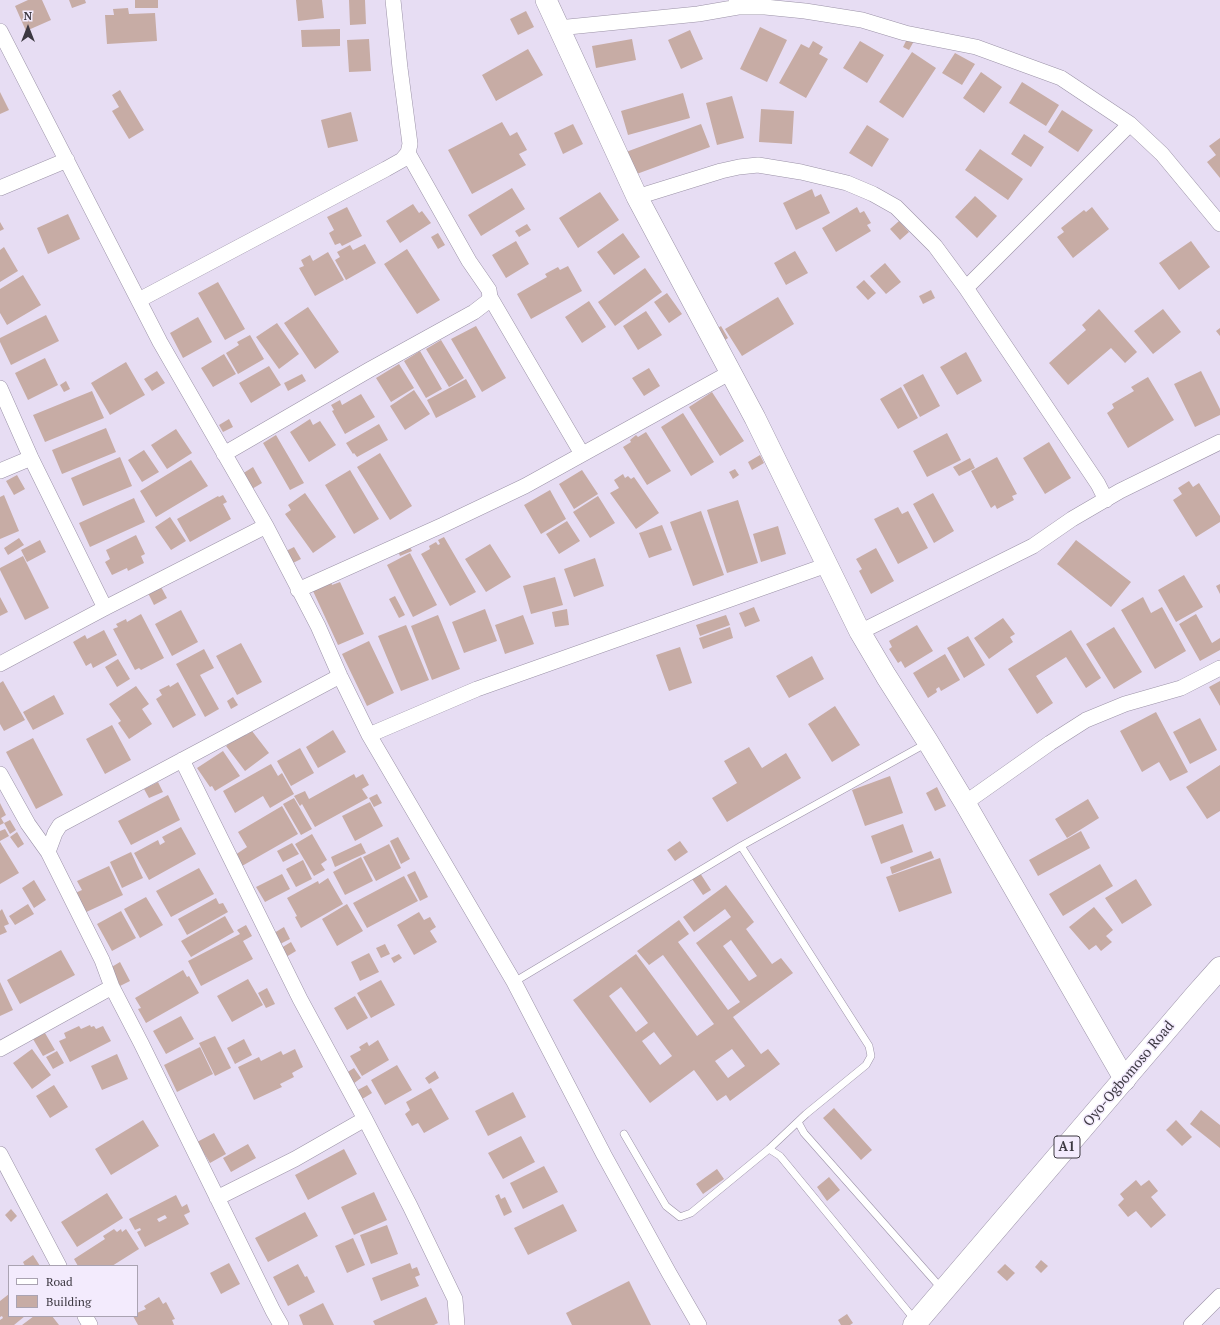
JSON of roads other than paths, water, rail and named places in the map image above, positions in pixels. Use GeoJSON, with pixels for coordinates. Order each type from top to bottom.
{"type":"FeatureCollection","features":[{"type":"Feature","properties":{"kind":"highway","name":"Oyo-Ogbomoso Road"},"geometry":{"type":"LineString","coordinates":[[916,1324],[1220,968]]}},
{"type":"Feature","properties":{"kind":"street"},"geometry":{"type":"LineString","coordinates":[[139,300],[386,169],[402,160],[408,153],[410,144],[393,0]]}},
{"type":"Feature","properties":{"kind":"street"},"geometry":{"type":"LineString","coordinates":[[546,0],[637,197],[759,425],[860,632],[965,803],[1125,1080]]}},
{"type":"Feature","properties":{"kind":"street"},"geometry":{"type":"LineString","coordinates":[[558,28],[698,14],[737,4],[805,11],[855,19],[905,33],[976,47],[1061,78],[1130,124],[1162,154],[1220,224]]}},
{"type":"Feature","properties":{"kind":"street"},"geometry":{"type":"LineString","coordinates":[[0,31],[160,342],[266,526],[318,626],[340,676],[369,735],[514,982],[604,1155],[699,1325]]}},
{"type":"Feature","properties":{"kind":"street"},"geometry":{"type":"LineString","coordinates":[[966,288],[1130,124]]}},
{"type":"Feature","properties":{"kind":"street"},"geometry":{"type":"LineString","coordinates":[[408,153],[469,261],[485,283],[490,293],[490,297],[582,454]]}},
{"type":"Feature","properties":{"kind":"street"},"geometry":{"type":"LineString","coordinates":[[0,188],[66,160]]}},
{"type":"Feature","properties":{"kind":"street"},"geometry":{"type":"LineString","coordinates":[[637,197],[721,171],[738,167],[758,165],[801,172],[847,183],[873,194],[896,207],[935,246],[966,288],[1098,484],[1106,500]]}},
{"type":"Feature","properties":{"kind":"street"},"geometry":{"type":"LineString","coordinates":[[224,454],[474,312],[487,302],[490,297]]}},
{"type":"Feature","properties":{"kind":"street"},"geometry":{"type":"LineString","coordinates":[[298,590],[443,525],[525,486],[731,372]]}},
{"type":"Feature","properties":{"kind":"street"},"geometry":{"type":"LineString","coordinates":[[0,388],[31,458],[105,608]]}},
{"type":"Feature","properties":{"kind":"street"},"geometry":{"type":"LineString","coordinates":[[860,632],[1033,546],[1072,519],[1146,477],[1220,442]]}},
{"type":"Feature","properties":{"kind":"street"},"geometry":{"type":"LineString","coordinates":[[0,471],[31,458]]}},
{"type":"Feature","properties":{"kind":"street"},"geometry":{"type":"LineString","coordinates":[[0,664],[105,608],[266,526]]}},
{"type":"Feature","properties":{"kind":"street"},"geometry":{"type":"LineString","coordinates":[[369,735],[477,689],[827,565]]}},
{"type":"Feature","properties":{"kind":"street"},"geometry":{"type":"LineString","coordinates":[[965,803],[1050,743],[1086,720],[1125,704],[1181,688],[1220,668]]}},
{"type":"Feature","properties":{"kind":"street"},"geometry":{"type":"LineString","coordinates":[[48,852],[55,833],[60,825],[340,676]]}},
{"type":"Feature","properties":{"kind":"street"},"geometry":{"type":"LineString","coordinates":[[182,760],[300,999],[366,1119],[410,1206],[455,1299],[457,1325]]}},
{"type":"Feature","properties":{"kind":"street"},"geometry":{"type":"LineString","coordinates":[[0,774],[28,824],[48,852],[108,972],[112,987],[281,1325]]}},
{"type":"Feature","properties":{"kind":"street"},"geometry":{"type":"LineString","coordinates":[[0,1048],[112,987]]}},
{"type":"Feature","properties":{"kind":"street"},"geometry":{"type":"LineString","coordinates":[[217,1198],[295,1159],[366,1119]]}},
{"type":"Feature","properties":{"kind":"street"},"geometry":{"type":"LineString","coordinates":[[0,1154],[58,1265]]}},
{"type":"Feature","properties":{"kind":"street"},"geometry":{"type":"LineString","coordinates":[[1191,1325],[1220,1296]]}},
{"type":"Feature","properties":{"kind":"lane"},"geometry":{"type":"LineString","coordinates":[[514,982],[741,846],[928,742]]}},
{"type":"Feature","properties":{"kind":"lane"},"geometry":{"type":"LineString","coordinates":[[624,1134],[666,1206],[680,1217],[691,1213],[769,1148],[806,1114],[866,1065],[871,1056],[869,1046],[741,846]]}},
{"type":"Feature","properties":{"kind":"lane"},"geometry":{"type":"LineString","coordinates":[[798,1122],[804,1133],[944,1292]]}},
{"type":"Feature","properties":{"kind":"lane"},"geometry":{"type":"LineString","coordinates":[[769,1148],[780,1156],[916,1324]]}}]}
